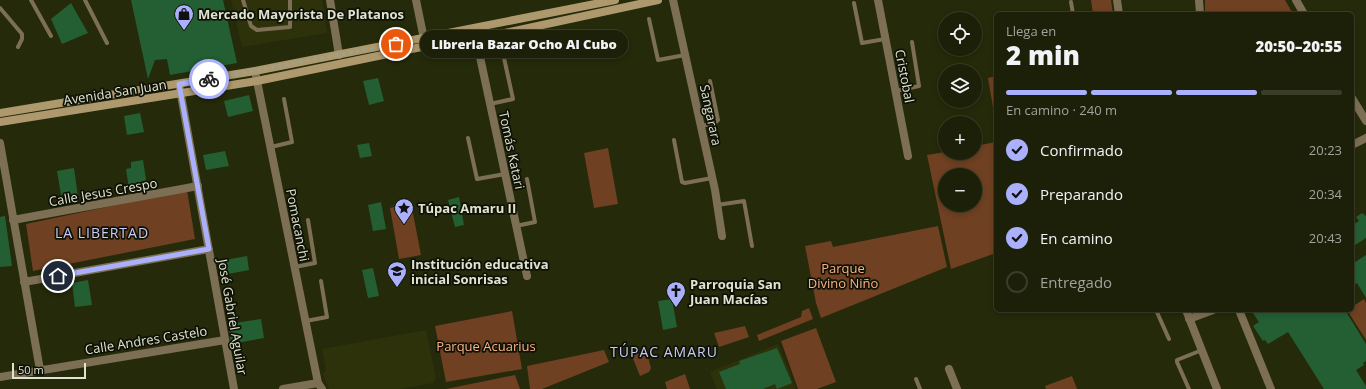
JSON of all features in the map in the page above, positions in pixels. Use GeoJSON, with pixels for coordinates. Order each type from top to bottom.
{"type":"FeatureCollection","features":[{"type":"Feature","properties":{"kind":"street"},"geometry":{"type":"LineString","coordinates":[[330,0],[339,55]]}},
{"type":"Feature","properties":{"kind":"street"},"geometry":{"type":"LineString","coordinates":[[416,0],[424,39]]}},
{"type":"Feature","properties":{"kind":"street","name":"Avenida San Juan"},"geometry":{"type":"LineString","coordinates":[[0,113],[255,71],[424,39],[615,0]]}},
{"type":"Feature","properties":{"kind":"street","name":"Avenida San Juan"},"geometry":{"type":"LineString","coordinates":[[0,122],[181,94],[257,80],[426,46],[477,38],[658,0]]}},
{"type":"Feature","properties":{"kind":"street","name":"Sangarara"},"geometry":{"type":"LineString","coordinates":[[673,0],[712,178],[722,236]]}},
{"type":"Feature","properties":{"kind":"street","name":"Cristobal"},"geometry":{"type":"LineString","coordinates":[[878,0],[908,156]]}},
{"type":"Feature","properties":{"kind":"street"},"geometry":{"type":"LineString","coordinates":[[1117,0],[1118,12]]}},
{"type":"Feature","properties":{"kind":"street"},"geometry":{"type":"LineString","coordinates":[[1199,0],[1200,12]]}},
{"type":"Feature","properties":{"kind":"street"},"geometry":{"type":"LineString","coordinates":[[1296,0],[1303,12]]}},
{"type":"Feature","properties":{"kind":"street","name":"Tomás Katari"},"geometry":{"type":"LineString","coordinates":[[474,29],[527,276]]}},
{"type":"Feature","properties":{"kind":"street","name":"Pomacanchi"},"geometry":{"type":"LineString","coordinates":[[255,71],[320,386]]}},
{"type":"Feature","properties":{"kind":"street","name":"José Gabriel Aguilar"},"geometry":{"type":"LineString","coordinates":[[179,84],[234,389]]}},
{"type":"Feature","properties":{"kind":"street"},"geometry":{"type":"LineString","coordinates":[[1354,101],[1366,121]]}},
{"type":"Feature","properties":{"kind":"street"},"geometry":{"type":"LineString","coordinates":[[1354,144],[1366,138]]}},
{"type":"Feature","properties":{"kind":"street"},"geometry":{"type":"LineString","coordinates":[[0,143],[40,370]]}},
{"type":"Feature","properties":{"kind":"street","name":"Calle Jesus Crespo"},"geometry":{"type":"LineString","coordinates":[[13,220],[198,186]]}},
{"type":"Feature","properties":{"kind":"street"},"geometry":{"type":"LineString","coordinates":[[24,282],[209,249]]}},
{"type":"Feature","properties":{"kind":"street"},"geometry":{"type":"LineString","coordinates":[[1187,312],[1217,389]]}},
{"type":"Feature","properties":{"kind":"street"},"geometry":{"type":"LineString","coordinates":[[1189,319],[1208,312]]}},
{"type":"Feature","properties":{"kind":"street"},"geometry":{"type":"LineString","coordinates":[[1240,312],[1271,389]]}},
{"type":"Feature","properties":{"kind":"street","name":"Calle Andres Castelo"},"geometry":{"type":"LineString","coordinates":[[0,377],[226,340]]}},
{"type":"Feature","properties":{"kind":"street"},"geometry":{"type":"LineString","coordinates":[[949,369],[957,389]]}},
{"type":"Feature","properties":{"kind":"street"},"geometry":{"type":"LineString","coordinates":[[283,389],[320,386]]}},
{"type":"Feature","properties":{"kind":"lane"},"geometry":{"type":"LineString","coordinates":[[31,0],[51,36]]}},
{"type":"Feature","properties":{"kind":"lane"},"geometry":{"type":"LineString","coordinates":[[85,0],[107,43]]}},
{"type":"Feature","properties":{"kind":"lane"},"geometry":{"type":"LineString","coordinates":[[243,0],[251,26],[258,30],[290,27],[290,0]]}},
{"type":"Feature","properties":{"kind":"lane"},"geometry":{"type":"LineString","coordinates":[[1071,2],[1073,12]]}},
{"type":"Feature","properties":{"kind":"lane"},"geometry":{"type":"LineString","coordinates":[[854,3],[862,43],[886,39]]}},
{"type":"Feature","properties":{"kind":"lane"},"geometry":{"type":"LineString","coordinates":[[0,8],[22,34],[18,47]]}},
{"type":"Feature","properties":{"kind":"lane"},"geometry":{"type":"LineString","coordinates":[[649,18],[658,60],[685,55]]}},
{"type":"Feature","properties":{"kind":"lane"},"geometry":{"type":"LineString","coordinates":[[895,91],[919,86],[912,42]]}},
{"type":"Feature","properties":{"kind":"lane"},"geometry":{"type":"LineString","coordinates":[[490,104],[513,99],[504,58]]}},
{"type":"Feature","properties":{"kind":"lane"},"geometry":{"type":"LineString","coordinates":[[701,126],[715,123],[718,120],[710,81]]}},
{"type":"Feature","properties":{"kind":"lane"},"geometry":{"type":"LineString","coordinates":[[270,147],[292,142],[284,99]]}},
{"type":"Feature","properties":{"kind":"lane"},"geometry":{"type":"LineString","coordinates":[[468,138],[477,179],[505,174]]}},
{"type":"Feature","properties":{"kind":"lane"},"geometry":{"type":"LineString","coordinates":[[674,140],[682,182],[685,183],[712,178]]}},
{"type":"Feature","properties":{"kind":"lane"},"geometry":{"type":"LineString","coordinates":[[516,226],[535,222],[527,178]]}},
{"type":"Feature","properties":{"kind":"lane"},"geometry":{"type":"LineString","coordinates":[[717,205],[744,202],[752,246]]}},
{"type":"Feature","properties":{"kind":"lane"},"geometry":{"type":"LineString","coordinates":[[295,267],[315,263],[308,220]]}},
{"type":"Feature","properties":{"kind":"lane"},"geometry":{"type":"LineString","coordinates":[[306,321],[327,317],[321,281]]}},
{"type":"Feature","properties":{"kind":"lane"},"geometry":{"type":"LineString","coordinates":[[1157,312],[1169,339]]}},
{"type":"Feature","properties":{"kind":"lane"},"geometry":{"type":"LineString","coordinates":[[1189,389],[1176,362],[1177,360],[1202,350]]}},
{"type":"Feature","properties":{"kind":"lane"},"geometry":{"type":"LineString","coordinates":[[916,379],[920,389]]}},
{"type":"Feature","properties":{"kind":"shaded area"},"geometry":{"type":"Polygon","coordinates":[[[231,0],[322,0],[327,33],[242,47],[231,0]]]}},
{"type":"Feature","properties":{"kind":"shaded area"},"geometry":{"type":"Polygon","coordinates":[[[426,330],[436,378],[433,383],[400,389],[329,389],[323,374],[326,370],[322,349],[426,330]]]}},
{"type":"Feature","properties":{"kind":"shaded area"},"geometry":{"type":"Polygon","coordinates":[[[778,344],[796,389],[717,389],[710,372],[778,344]]]}},
{"type":"Feature","properties":{"kind":"green space"},"geometry":{"type":"Polygon","coordinates":[[[1091,0],[1111,0],[1113,12],[1093,12],[1091,0]]]}},
{"type":"Feature","properties":{"kind":"green space"},"geometry":{"type":"Polygon","coordinates":[[[1205,0],[1285,0],[1292,12],[1205,12],[1205,0]]]}},
{"type":"Feature","properties":{"kind":"green space"},"geometry":{"type":"Polygon","coordinates":[[[994,76],[994,113],[988,78],[994,76]]]}},
{"type":"Feature","properties":{"kind":"green space"},"geometry":{"type":"Polygon","coordinates":[[[994,142],[994,254],[951,269],[939,212],[982,212],[982,168],[938,168],[938,207],[927,155],[938,153],[938,160],[982,160],[982,145],[994,142]]]}},
{"type":"Feature","properties":{"kind":"green space"},"geometry":{"type":"Polygon","coordinates":[[[608,148],[618,204],[594,208],[584,153],[608,148]]]}},
{"type":"Feature","properties":{"kind":"green space"},"geometry":{"type":"Polygon","coordinates":[[[187,190],[195,239],[33,271],[26,224],[187,190]]]}},
{"type":"Feature","properties":{"kind":"green space"},"geometry":{"type":"Polygon","coordinates":[[[411,203],[421,255],[399,259],[390,208],[411,203]]]}},
{"type":"Feature","properties":{"kind":"green space","name":"Parque Divino Niño"},"geometry":{"type":"Polygon","coordinates":[[[938,226],[947,267],[821,318],[816,303],[805,246],[831,241],[833,247],[938,226]]]}},
{"type":"Feature","properties":{"kind":"green space"},"geometry":{"type":"Polygon","coordinates":[[[1364,299],[1366,303],[1366,340],[1348,312],[1354,312],[1354,306],[1364,299]]]}},
{"type":"Feature","properties":{"kind":"green space"},"geometry":{"type":"Polygon","coordinates":[[[809,308],[813,319],[759,341],[757,335],[801,317],[802,311],[809,308]]]}},
{"type":"Feature","properties":{"kind":"green space","name":"Parque Acuarius"},"geometry":{"type":"Polygon","coordinates":[[[512,311],[522,369],[446,382],[435,326],[512,311]]]}},
{"type":"Feature","properties":{"kind":"green space"},"geometry":{"type":"Polygon","coordinates":[[[745,326],[749,337],[719,347],[714,333],[745,326]]]}},
{"type":"Feature","properties":{"kind":"green space"},"geometry":{"type":"Polygon","coordinates":[[[816,328],[836,382],[817,389],[798,389],[781,341],[816,328]]]}},
{"type":"Feature","properties":{"kind":"green space"},"geometry":{"type":"Polygon","coordinates":[[[604,350],[609,362],[542,389],[530,389],[527,366],[604,350]]]}},
{"type":"Feature","properties":{"kind":"green space"},"geometry":{"type":"Polygon","coordinates":[[[642,352],[648,357],[651,368],[649,372],[640,376],[632,356],[642,352]]]}},
{"type":"Feature","properties":{"kind":"green space"},"geometry":{"type":"Polygon","coordinates":[[[685,374],[690,389],[667,389],[665,382],[685,374]]]}},
{"type":"Feature","properties":{"kind":"green space"},"geometry":{"type":"Polygon","coordinates":[[[515,375],[520,389],[446,389],[515,375]]]}},
{"type":"Feature","properties":{"kind":"green space"},"geometry":{"type":"Polygon","coordinates":[[[1072,376],[1077,389],[1046,389],[1045,386],[1072,376]]]}},
{"type":"Feature","properties":{"kind":"building","name":"Mercado Mayorista De Platanos"},"geometry":{"type":"Polygon","coordinates":[[[131,0],[223,0],[237,63],[170,75],[167,59],[155,60],[148,79],[131,0]]]}},
{"type":"Feature","properties":{"kind":"building"},"geometry":{"type":"Polygon","coordinates":[[[71,3],[88,33],[62,44],[51,19],[71,3]]]}},
{"type":"Feature","properties":{"kind":"building"},"geometry":{"type":"Polygon","coordinates":[[[378,78],[384,101],[369,105],[363,81],[378,78]]]}},
{"type":"Feature","properties":{"kind":"building"},"geometry":{"type":"Polygon","coordinates":[[[249,95],[253,111],[228,117],[224,101],[249,95]]]}},
{"type":"Feature","properties":{"kind":"building"},"geometry":{"type":"Polygon","coordinates":[[[140,113],[144,132],[127,135],[124,116],[140,113]]]}},
{"type":"Feature","properties":{"kind":"building"},"geometry":{"type":"Polygon","coordinates":[[[369,143],[372,156],[360,158],[357,145],[369,143]]]}},
{"type":"Feature","properties":{"kind":"building"},"geometry":{"type":"Polygon","coordinates":[[[225,151],[229,166],[206,170],[203,155],[225,151]]]}},
{"type":"Feature","properties":{"kind":"building"},"geometry":{"type":"Polygon","coordinates":[[[143,160],[147,186],[129,189],[126,169],[131,168],[131,162],[143,160]]]}},
{"type":"Feature","properties":{"kind":"building"},"geometry":{"type":"Polygon","coordinates":[[[74,168],[78,197],[69,198],[68,194],[61,195],[57,171],[74,168]]]}},
{"type":"Feature","properties":{"kind":"building"},"geometry":{"type":"Polygon","coordinates":[[[459,197],[464,225],[455,227],[448,200],[459,197]]]}},
{"type":"Feature","properties":{"kind":"building"},"geometry":{"type":"Polygon","coordinates":[[[381,202],[386,229],[373,231],[368,205],[381,202]]]}},
{"type":"Feature","properties":{"kind":"building"},"geometry":{"type":"Polygon","coordinates":[[[1362,213],[1366,216],[1366,238],[1354,246],[1354,224],[1359,221],[1356,217],[1362,213]]]}},
{"type":"Feature","properties":{"kind":"building"},"geometry":{"type":"Polygon","coordinates":[[[5,216],[12,266],[0,267],[0,217],[5,216]]]}},
{"type":"Feature","properties":{"kind":"building"},"geometry":{"type":"Polygon","coordinates":[[[1366,255],[1366,298],[1357,283],[1354,285],[1354,263],[1366,255]]]}},
{"type":"Feature","properties":{"kind":"building"},"geometry":{"type":"Polygon","coordinates":[[[247,256],[249,270],[223,275],[220,261],[247,256]]]}},
{"type":"Feature","properties":{"kind":"building"},"geometry":{"type":"Polygon","coordinates":[[[373,268],[379,296],[368,298],[362,270],[373,268]]]}},
{"type":"Feature","properties":{"kind":"building"},"geometry":{"type":"Polygon","coordinates":[[[88,280],[92,305],[75,307],[72,283],[88,280]]]}},
{"type":"Feature","properties":{"kind":"building"},"geometry":{"type":"Polygon","coordinates":[[[672,299],[677,327],[663,330],[658,301],[672,299]]]}},
{"type":"Feature","properties":{"kind":"building"},"geometry":{"type":"Polygon","coordinates":[[[1252,312],[1346,312],[1366,344],[1366,361],[1363,363],[1364,365],[1356,370],[1366,386],[1366,389],[1324,389],[1288,332],[1268,344],[1265,340],[1263,341],[1253,326],[1259,322],[1252,312]]]}},
{"type":"Feature","properties":{"kind":"building"},"geometry":{"type":"Polygon","coordinates":[[[261,319],[264,338],[231,344],[228,324],[261,319]]]}},
{"type":"Feature","properties":{"kind":"building"},"geometry":{"type":"Polygon","coordinates":[[[777,348],[792,383],[777,389],[775,384],[763,389],[726,389],[719,372],[740,364],[739,361],[777,348]]]}},
{"type":"Feature","properties":{"kind":"way so far"},"geometry":{"type":"LineString","coordinates":[[209,79],[396,44]]}},
{"type":"Feature","properties":{"kind":"place","name":"Mercado Mayorista De Platanos"},"geometry":{"type":"Point","coordinates":[184,31]}},
{"type":"Feature","properties":{"kind":"place","name":"Libreria Bazar Ocho Al Cubo"},"geometry":{"type":"Point","coordinates":[396,44]}},
{"type":"Feature","properties":{"kind":"place","name":"Túpac Amaru II"},"geometry":{"type":"Point","coordinates":[404,225]}},
{"type":"Feature","properties":{"kind":"place","name":"Institución educativa inicial Sonrisas"},"geometry":{"type":"Point","coordinates":[397,288]}},
{"type":"Feature","properties":{"kind":"place","name":"Parroquia San Juan Macías"},"geometry":{"type":"Point","coordinates":[676,308]}},
{"type":"Feature","properties":{"kind":"district","name":"LA LIBERTAD"},"geometry":{"type":"Point","coordinates":[102,233]}},
{"type":"Feature","properties":{"kind":"district","name":"TÚPAC AMARU"},"geometry":{"type":"Point","coordinates":[664,352]}},
{"type":"Feature","properties":{"kind":"route"},"geometry":{"type":"LineString","coordinates":[[58,276],[209,249],[179,84],[209,79]]}}]}
